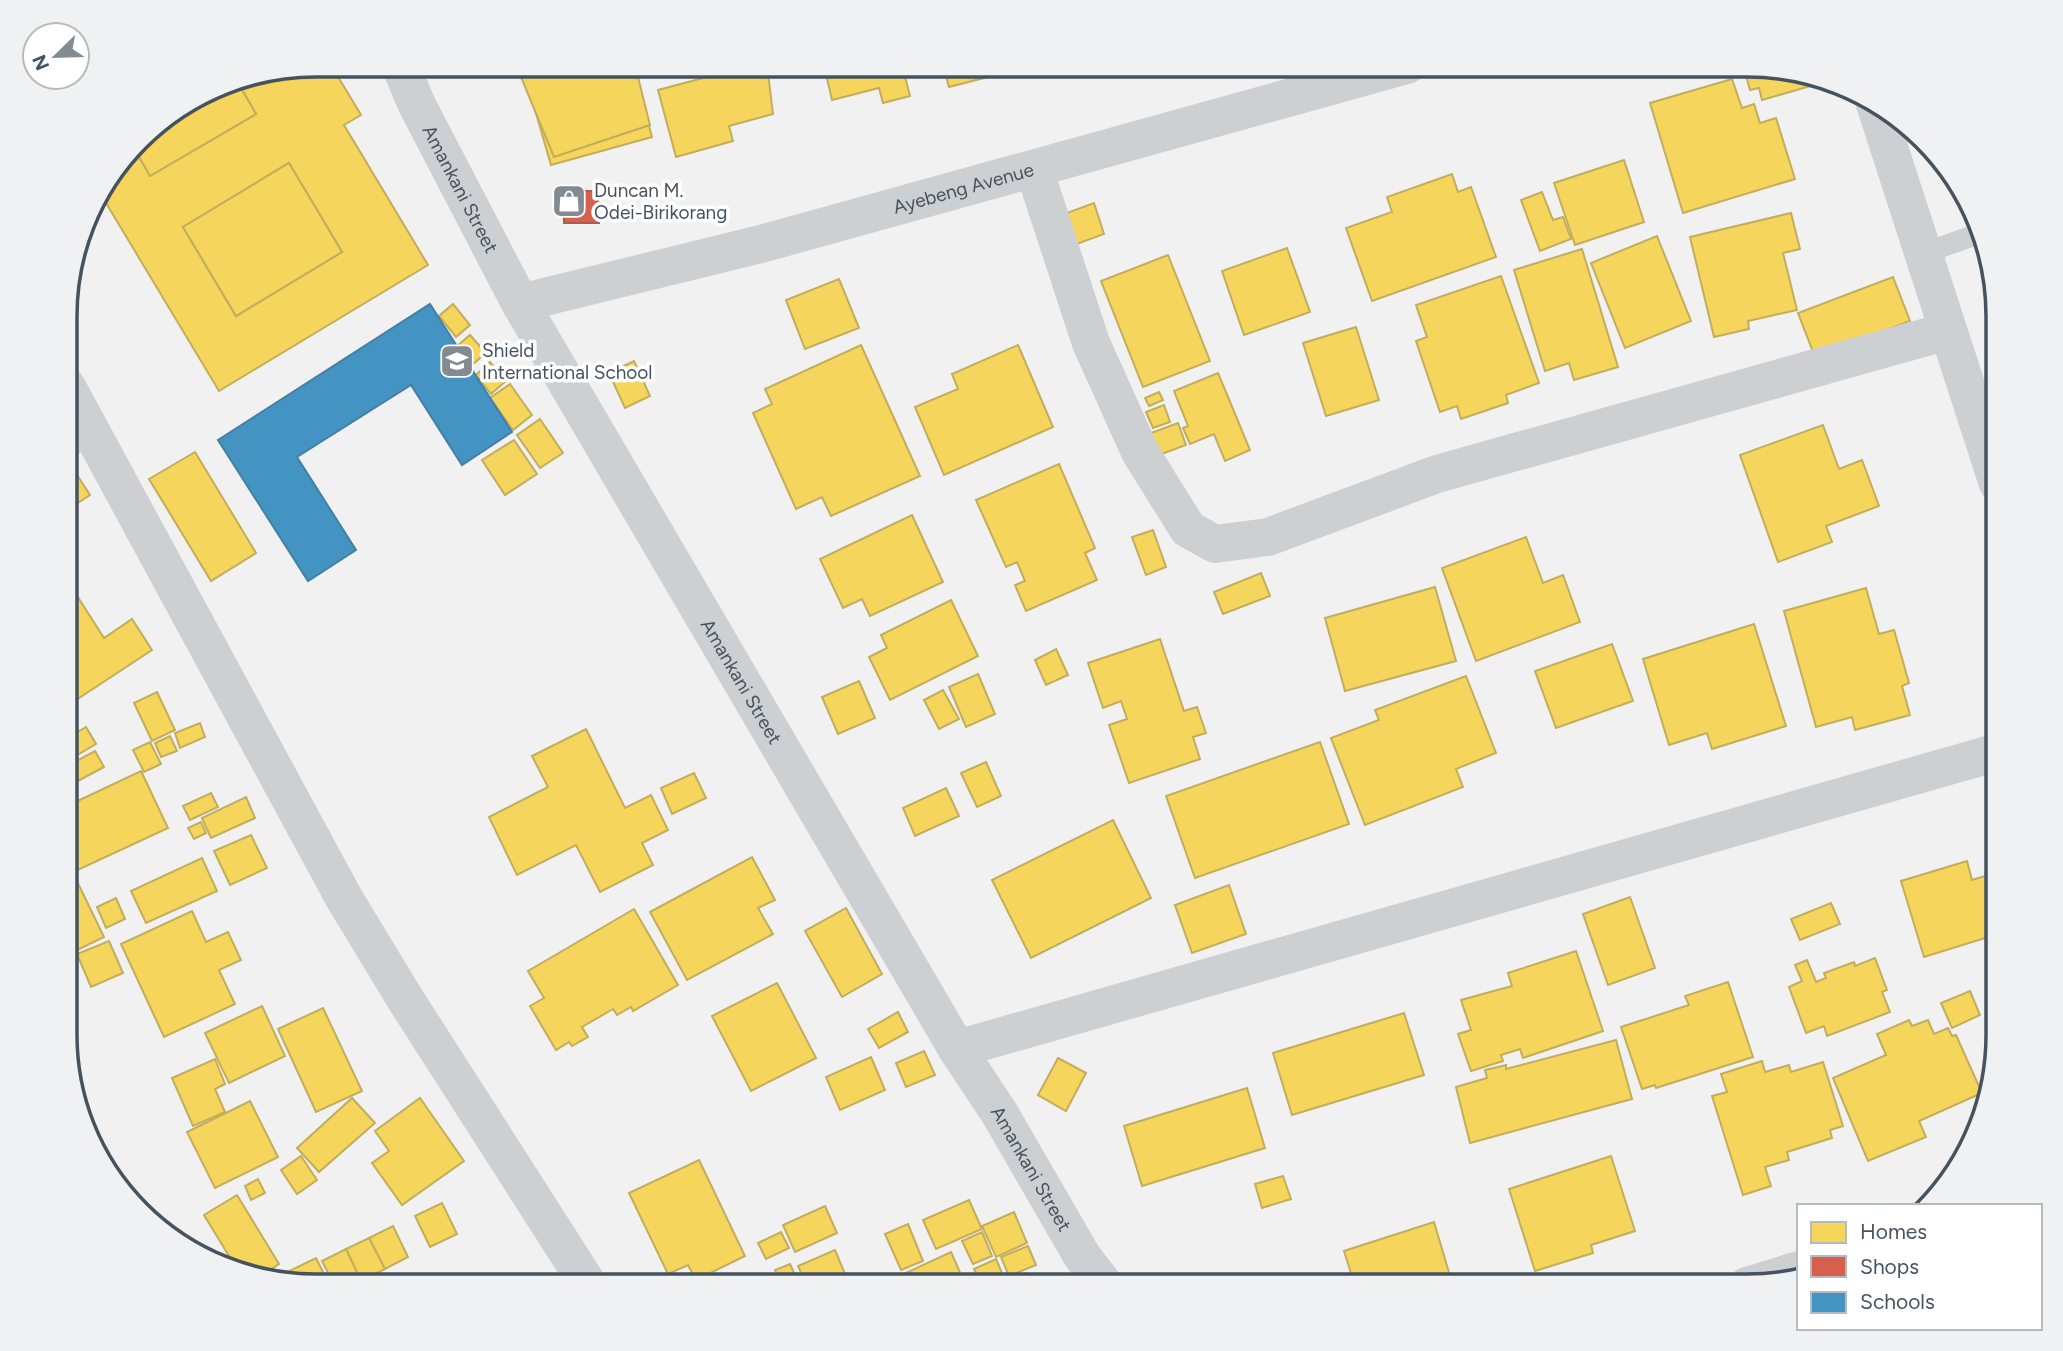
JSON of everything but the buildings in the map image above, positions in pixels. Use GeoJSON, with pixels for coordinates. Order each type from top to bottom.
{"type":"FeatureCollection","features":[{"type":"Feature","properties":{"kind":"street","name":"Ayebeng Avenue"},"geometry":{"type":"LineString","coordinates":[[520,303],[761,244],[1363,77]]}},
{"type":"Feature","properties":{"kind":"street","name":"Amankani Street"},"geometry":{"type":"LineString","coordinates":[[405,78],[416,105],[520,303],[957,1049],[1000,1114],[1082,1256],[1095,1273]]}},
{"type":"Feature","properties":{"kind":"street"},"geometry":{"type":"LineString","coordinates":[[1879,116],[1985,444]]}},
{"type":"Feature","properties":{"kind":"street"},"geometry":{"type":"LineString","coordinates":[[1034,169],[1091,343],[1140,452],[1188,529],[1216,544],[1268,537],[1437,474],[1948,331]]}},
{"type":"Feature","properties":{"kind":"street"},"geometry":{"type":"LineString","coordinates":[[79,441],[344,898],[581,1274]]}},
{"type":"Feature","properties":{"kind":"street"},"geometry":{"type":"LineString","coordinates":[[957,1049],[1985,756]]}},
{"type":"Feature","properties":{"kind":"lane"},"geometry":{"type":"LineString","coordinates":[[1922,254],[1972,236]]}},
{"type":"Feature","properties":{"kind":"place","name":"Duncan M. Odei-Birikorang"},"geometry":{"type":"Point","coordinates":[569,201]}},
{"type":"Feature","properties":{"kind":"place","name":"Shield International School"},"geometry":{"type":"Point","coordinates":[457,361]}}]}
